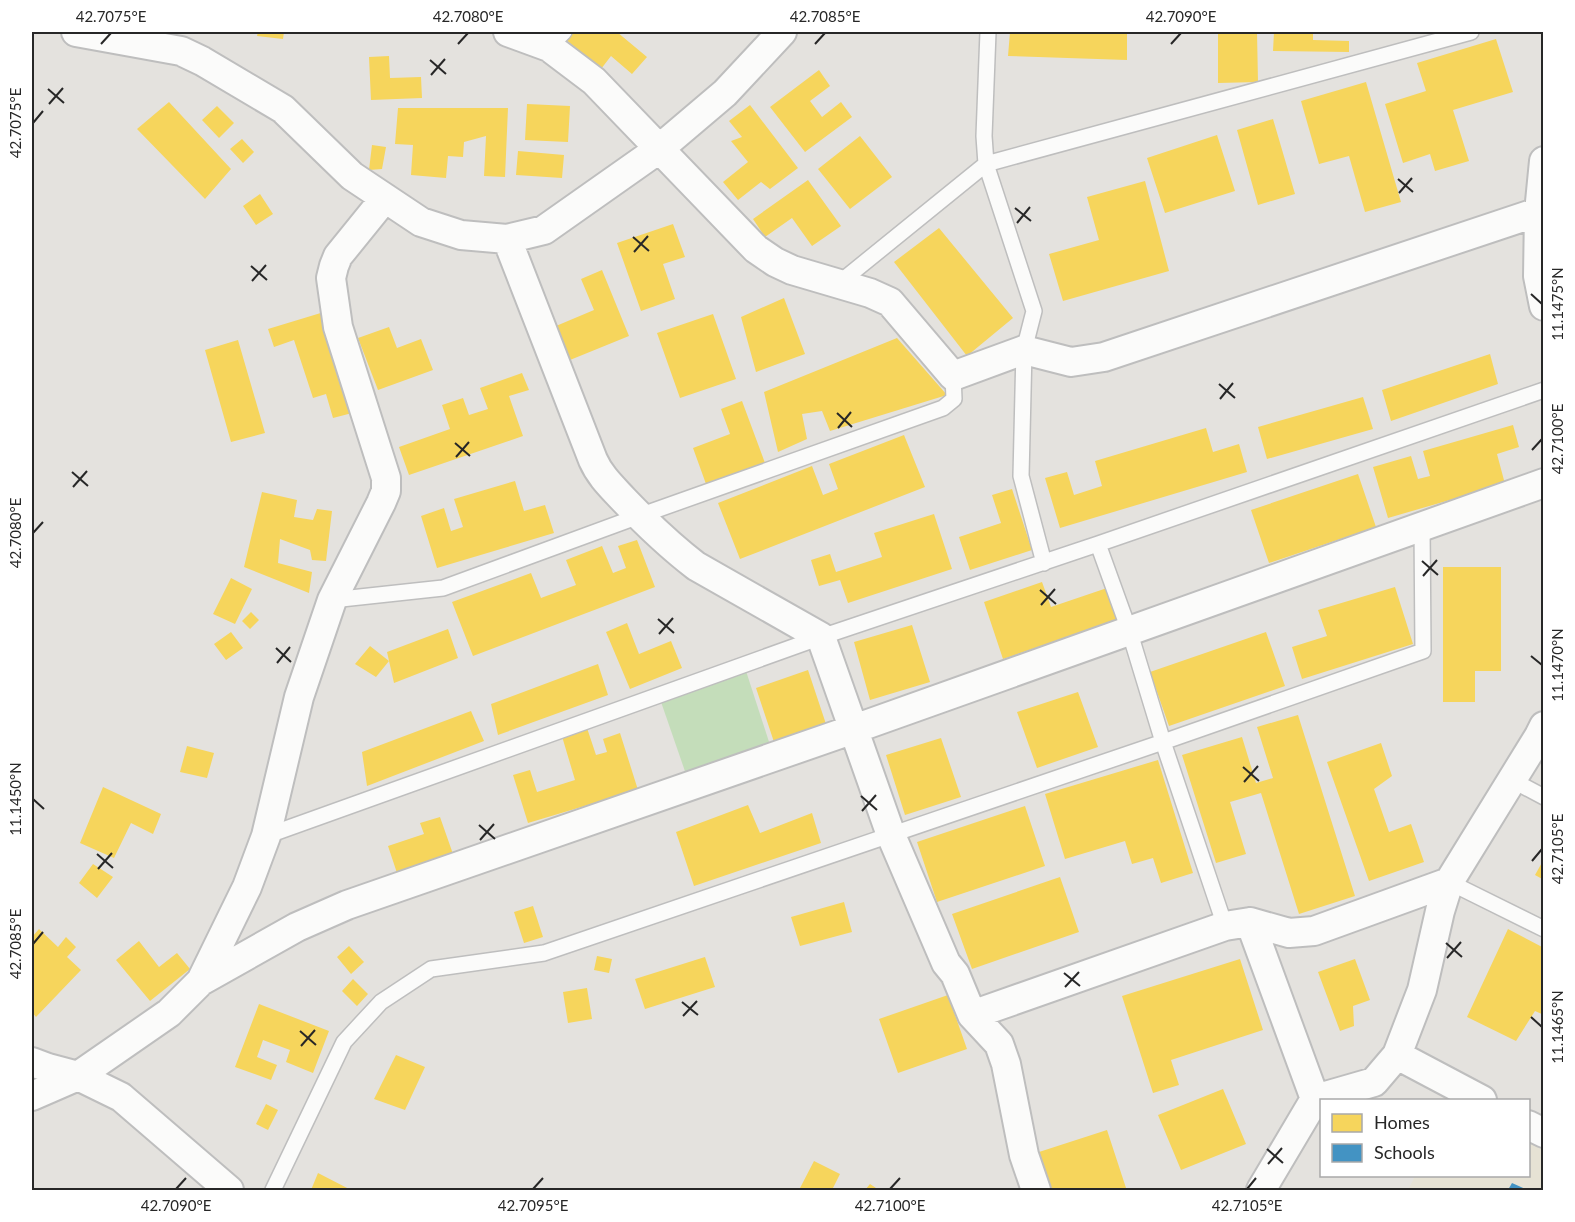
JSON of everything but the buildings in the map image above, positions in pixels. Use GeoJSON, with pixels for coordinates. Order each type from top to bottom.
{"type":"FeatureCollection","features":[{"type":"Feature","properties":{"kind":"street"},"geometry":{"type":"LineString","coordinates":[[76,32],[187,41],[202,61],[283,108],[352,176],[421,222],[461,235],[507,238],[544,230],[659,149],[725,93],[782,32]]}},
{"type":"Feature","properties":{"kind":"street"},"geometry":{"type":"LineString","coordinates":[[508,32],[557,39],[594,81],[756,249],[792,270],[870,293],[890,302],[953,376],[1024,350],[1071,362],[1104,357],[1541,211]]}},
{"type":"Feature","properties":{"kind":"street"},"geometry":{"type":"LineString","coordinates":[[1544,161],[1538,276],[1544,306]]}},
{"type":"Feature","properties":{"kind":"street"},"geometry":{"type":"LineString","coordinates":[[201,981],[247,887],[266,836],[299,697],[332,600],[386,491],[386,478],[338,327],[331,278],[338,256],[385,198]]}},
{"type":"Feature","properties":{"kind":"street"},"geometry":{"type":"LineString","coordinates":[[507,238],[597,469],[603,478],[639,516],[696,566],[821,637],[891,834],[946,963],[955,974],[972,1015],[999,1044],[1006,1064],[1024,1155],[1036,1191]]}},
{"type":"Feature","properties":{"kind":"street"},"geometry":{"type":"LineString","coordinates":[[32,1096],[78,1076],[169,1012],[201,981],[297,927],[347,905],[854,729],[1544,483]]}},
{"type":"Feature","properties":{"kind":"street"},"geometry":{"type":"LineString","coordinates":[[1261,1191],[1315,1099],[1374,1082],[1397,1055],[1422,990],[1449,882],[1544,726]]}},
{"type":"Feature","properties":{"kind":"street"},"geometry":{"type":"LineString","coordinates":[[972,1015],[1237,924],[1290,933],[1314,931],[1449,882]]}},
{"type":"Feature","properties":{"kind":"street"},"geometry":{"type":"LineString","coordinates":[[1237,924],[1315,1099]]}},
{"type":"Feature","properties":{"kind":"street"},"geometry":{"type":"LineString","coordinates":[[1397,1055],[1478,1099]]}},
{"type":"Feature","properties":{"kind":"street"},"geometry":{"type":"LineString","coordinates":[[32,1062],[78,1076],[121,1097],[230,1191]]}},
{"type":"Feature","properties":{"kind":"street"},"geometry":{"type":"LineString","coordinates":[[1530,1126],[1544,1133]]}},
{"type":"Feature","properties":{"kind":"lane"},"geometry":{"type":"LineString","coordinates":[[988,32],[984,136],[986,164],[1034,311],[1024,350],[1021,476],[1044,563]]}},
{"type":"Feature","properties":{"kind":"lane"},"geometry":{"type":"LineString","coordinates":[[838,284],[986,164],[1471,32]]}},
{"type":"Feature","properties":{"kind":"lane"},"geometry":{"type":"LineString","coordinates":[[332,600],[443,588],[943,408],[954,399],[953,376]]}},
{"type":"Feature","properties":{"kind":"lane"},"geometry":{"type":"LineString","coordinates":[[266,836],[821,637],[1044,563],[1544,390]]}},
{"type":"Feature","properties":{"kind":"lane"},"geometry":{"type":"LineString","coordinates":[[273,1191],[344,1042],[381,1002],[431,969],[544,953],[1423,651],[1422,526]]}},
{"type":"Feature","properties":{"kind":"lane"},"geometry":{"type":"LineString","coordinates":[[1098,544],[1129,630],[1163,742],[1237,924]]}},
{"type":"Feature","properties":{"kind":"lane"},"geometry":{"type":"LineString","coordinates":[[1512,780],[1544,797]]}},
{"type":"Feature","properties":{"kind":"lane"},"geometry":{"type":"LineString","coordinates":[[1449,882],[1544,929]]}},
{"type":"Feature","properties":{"kind":"shaded area"},"geometry":{"type":"Polygon","coordinates":[[[1530,1136],[1543,1143],[1543,1190],[1408,1190],[1414,1177],[1530,1177],[1530,1136]]]}},
{"type":"Feature","properties":{"kind":"green space"},"geometry":{"type":"Polygon","coordinates":[[[746,671],[771,748],[688,780],[660,699],[746,671]]]}}]}
